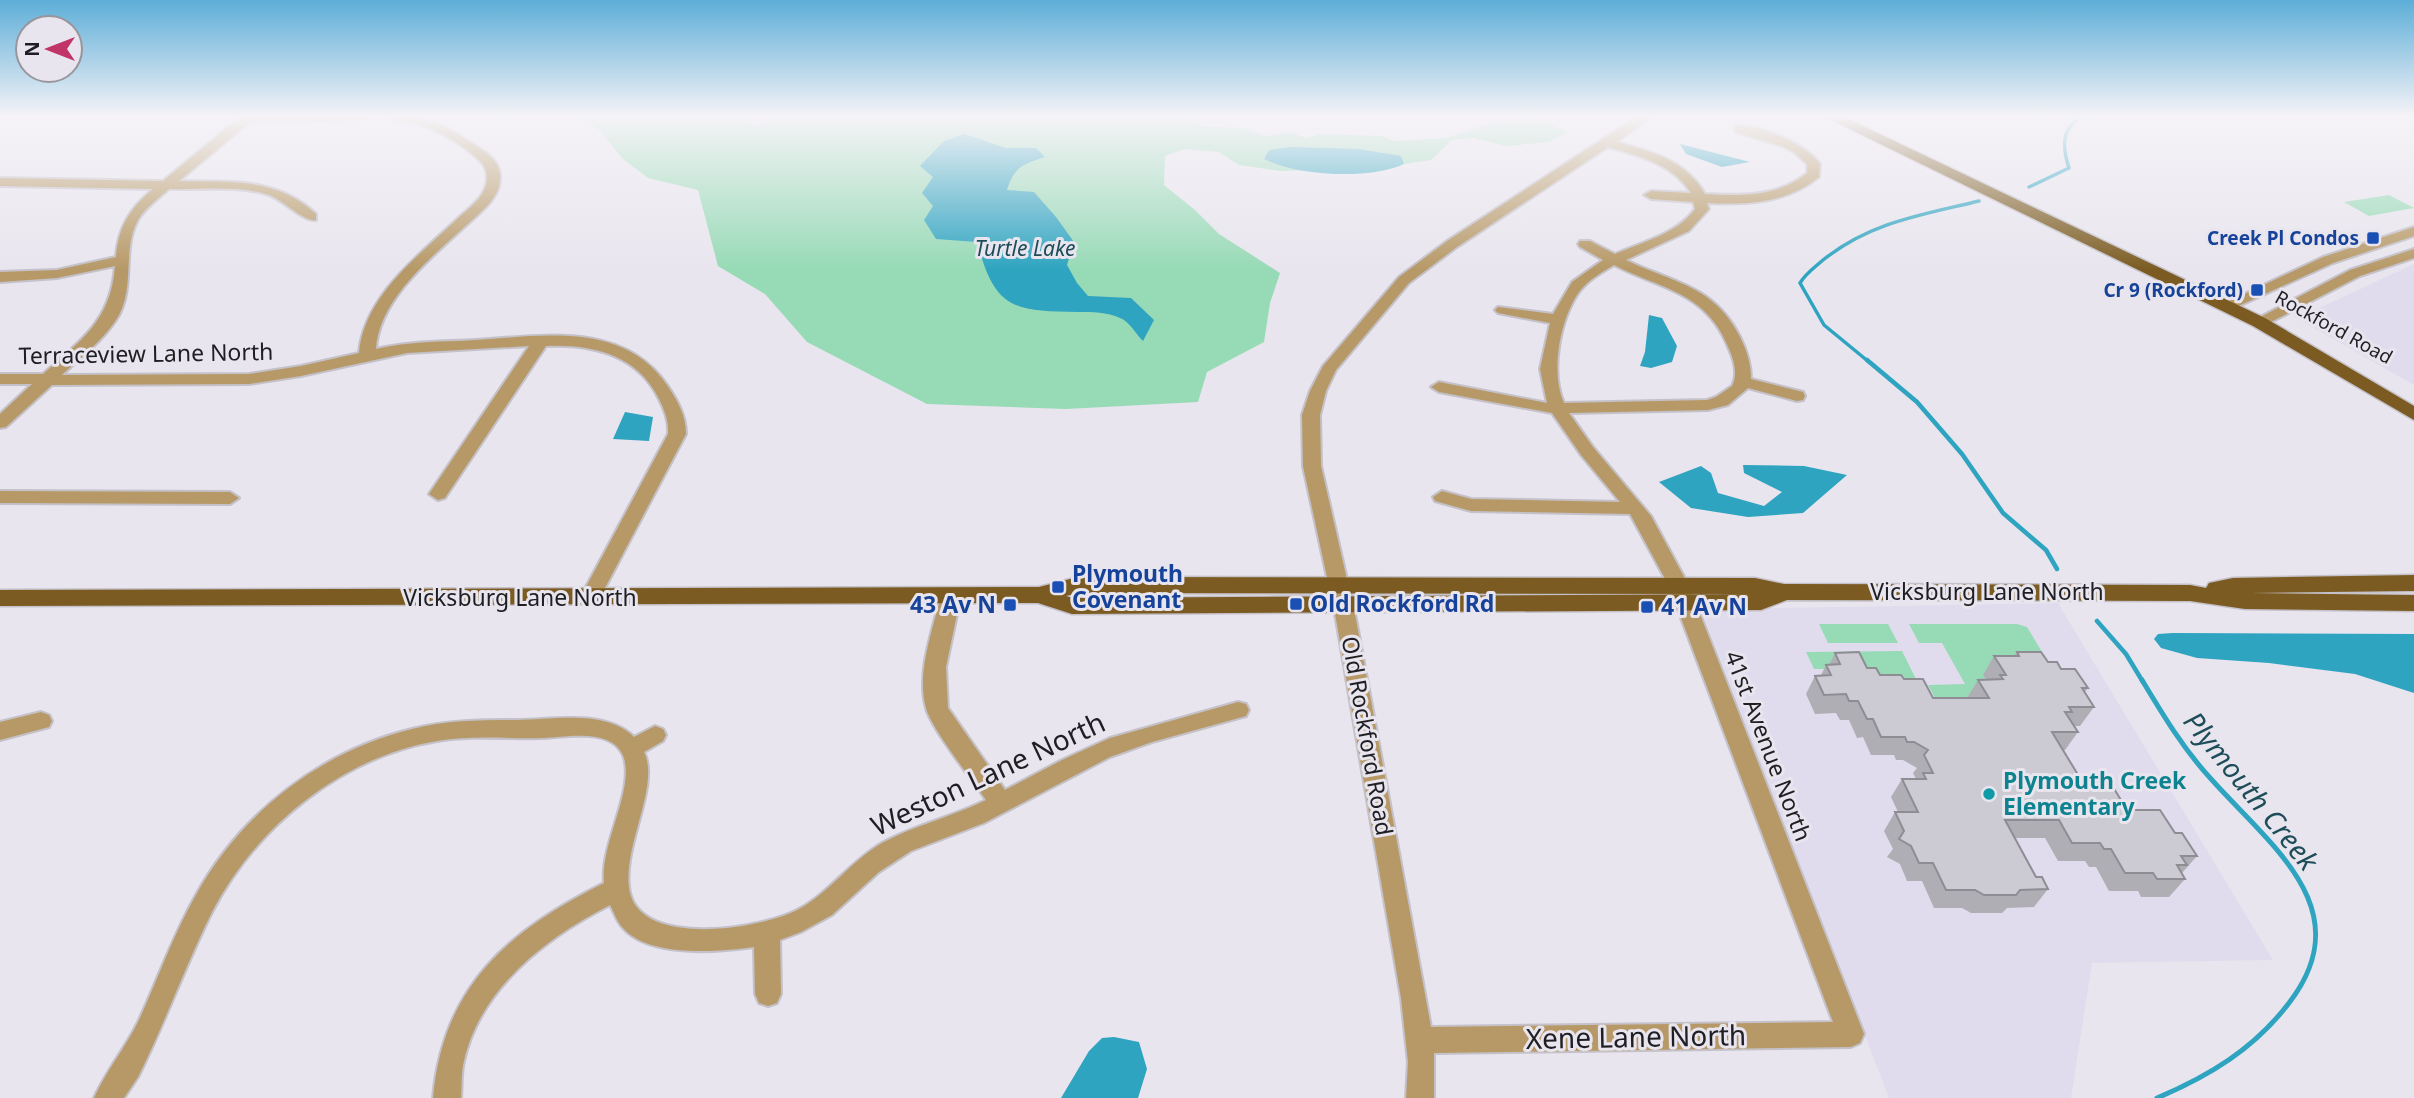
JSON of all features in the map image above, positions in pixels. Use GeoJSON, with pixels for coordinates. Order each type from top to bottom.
{"type":"FeatureCollection","features":[{"type":"Feature","properties":{"kind":"main road","name":"Rockford Road"},"geometry":{"type":"LineString","coordinates":[[1940,167],[2266,319],[2324,342],[2414,397]]}},
{"type":"Feature","properties":{"kind":"main road","name":"Rockford Road"},"geometry":{"type":"LineString","coordinates":[[1957,167],[2234,304]]}},
{"type":"Feature","properties":{"kind":"main road","name":"Rockford Road"},"geometry":{"type":"LineString","coordinates":[[2266,319],[2414,414]]}},
{"type":"Feature","properties":{"kind":"main road","name":"Vicksburg Lane North"},"geometry":{"type":"LineString","coordinates":[[2190,593],[2233,586],[2414,583]]}},
{"type":"Feature","properties":{"kind":"main road","name":"Vicksburg Lane North"},"geometry":{"type":"LineString","coordinates":[[0,598],[1039,595],[1072,606],[1341,594],[1562,605],[1683,594],[1760,602],[1784,592],[2190,593],[2245,601],[2414,603]]}},
{"type":"Feature","properties":{"kind":"street"},"geometry":{"type":"LineString","coordinates":[[0,423],[101,329],[111,315],[121,289],[124,240],[132,218],[188,167]]}},
{"type":"Feature","properties":{"kind":"street"},"geometry":{"type":"LineString","coordinates":[[367,357],[368,336],[374,322],[401,282],[487,197],[494,176],[491,167]]}},
{"type":"Feature","properties":{"kind":"street","name":"Old Rockford Road"},"geometry":{"type":"LineString","coordinates":[[1420,1098],[1420,1040],[1341,594],[1314,475],[1310,440],[1311,415],[1318,391],[1329,369],[1384,300],[1420,267],[1569,167]]}},
{"type":"Feature","properties":{"kind":"street"},"geometry":{"type":"LineString","coordinates":[[1673,167],[1691,182],[1700,197]]}},
{"type":"Feature","properties":{"kind":"street"},"geometry":{"type":"LineString","coordinates":[[1651,195],[1733,199],[1773,195],[1801,185],[1814,174],[1813,167]]}},
{"type":"Feature","properties":{"kind":"street"},"geometry":{"type":"LineString","coordinates":[[0,182],[234,186],[271,191],[296,202],[311,217]]}},
{"type":"Feature","properties":{"kind":"street","name":"41st Avenue North"},"geometry":{"type":"LineString","coordinates":[[1700,197],[1702,209],[1690,224],[1615,259],[1588,274],[1575,285],[1566,298],[1559,320],[1548,374],[1558,408],[1635,508],[1683,594],[1851,1034]]}},
{"type":"Feature","properties":{"kind":"street"},"geometry":{"type":"LineString","coordinates":[[2234,304],[2328,260],[2414,231]]}},
{"type":"Feature","properties":{"kind":"street"},"geometry":{"type":"LineString","coordinates":[[1439,387],[1543,408],[1708,405],[1732,395],[1743,382],[1743,365],[1739,350],[1718,310],[1693,293],[1642,273],[1585,244]]}},
{"type":"Feature","properties":{"kind":"street"},"geometry":{"type":"LineString","coordinates":[[2266,319],[2355,273],[2414,253]]}},
{"type":"Feature","properties":{"kind":"street"},"geometry":{"type":"LineString","coordinates":[[0,277],[57,274],[123,260]]}},
{"type":"Feature","properties":{"kind":"street"},"geometry":{"type":"LineString","coordinates":[[1503,310],[1559,320]]}},
{"type":"Feature","properties":{"kind":"street"},"geometry":{"type":"LineString","coordinates":[[438,494],[542,339]]}},
{"type":"Feature","properties":{"kind":"street","name":"Terraceview Lane North"},"geometry":{"type":"LineString","coordinates":[[0,379],[248,379],[310,371],[420,346],[542,339],[589,343],[637,360],[657,376],[677,420],[677,433],[590,598]]}},
{"type":"Feature","properties":{"kind":"street"},"geometry":{"type":"LineString","coordinates":[[1743,382],[1797,396]]}},
{"type":"Feature","properties":{"kind":"street"},"geometry":{"type":"LineString","coordinates":[[0,497],[230,498]]}},
{"type":"Feature","properties":{"kind":"street"},"geometry":{"type":"LineString","coordinates":[[1442,497],[1472,505],[1635,508]]}},
{"type":"Feature","properties":{"kind":"street"},"geometry":{"type":"LineString","coordinates":[[951,595],[935,675],[933,693],[937,710],[1001,804]]}},
{"type":"Feature","properties":{"kind":"street","name":"Weston Lane North"},"geometry":{"type":"LineString","coordinates":[[615,890],[621,908],[636,926],[660,936],[688,939],[738,938],[767,933],[794,924],[820,909],[881,855],[1001,804],[1105,749],[1238,710]]}},
{"type":"Feature","properties":{"kind":"street"},"geometry":{"type":"LineString","coordinates":[[0,732],[41,721]]}},
{"type":"Feature","properties":{"kind":"street"},"geometry":{"type":"LineString","coordinates":[[108,1098],[128,1071],[146,1036],[203,902],[235,855],[287,801],[360,756],[398,742],[436,733],[473,729],[594,729],[620,736],[633,748],[638,761],[616,863],[615,890],[580,906],[547,927],[515,953],[489,983],[467,1016],[454,1050],[446,1085],[447,1098]]}},
{"type":"Feature","properties":{"kind":"street"},"geometry":{"type":"LineString","coordinates":[[633,748],[655,735]]}},
{"type":"Feature","properties":{"kind":"street"},"geometry":{"type":"LineString","coordinates":[[767,933],[768,994]]}},
{"type":"Feature","properties":{"kind":"street","name":"Xene Lane North"},"geometry":{"type":"LineString","coordinates":[[1420,1040],[1851,1034]]}},
{"type":"Feature","properties":{"kind":"shaded area"},"geometry":{"type":"Polygon","coordinates":[[[2414,264],[2414,385],[2293,316],[2315,310],[2414,264]]]}},
{"type":"Feature","properties":{"kind":"shaded area"},"geometry":{"type":"Polygon","coordinates":[[[2058,603],[2273,960],[2092,963],[2071,1098],[1889,1098],[1705,619],[1708,612],[1714,609],[2058,603]]]}},
{"type":"Feature","properties":{"kind":"green space"},"geometry":{"type":"Polygon","coordinates":[[[634,167],[1165,167],[1164,185],[1219,234],[1280,273],[1270,303],[1264,342],[1207,372],[1198,402],[1066,409],[927,404],[807,342],[765,294],[718,266],[698,190],[648,178],[634,167]]]}},
{"type":"Feature","properties":{"kind":"green space"},"geometry":{"type":"Polygon","coordinates":[[[1255,167],[1382,167],[1377,168],[1281,171],[1255,167]]]}},
{"type":"Feature","properties":{"kind":"green space"},"geometry":{"type":"Polygon","coordinates":[[[2389,195],[2414,208],[2369,216],[2344,202],[2389,195]]]}},
{"type":"Feature","properties":{"kind":"green space"},"geometry":{"type":"Polygon","coordinates":[[[1819,624],[1888,624],[1898,643],[1828,643],[1819,624]]]}},
{"type":"Feature","properties":{"kind":"green space"},"geometry":{"type":"Polygon","coordinates":[[[1909,624],[2017,624],[2027,627],[2053,670],[1994,693],[1945,717],[1928,685],[1965,684],[1942,643],[1919,643],[1909,624]]]}},
{"type":"Feature","properties":{"kind":"green space"},"geometry":{"type":"Polygon","coordinates":[[[1902,651],[1921,689],[1851,669],[1814,669],[1806,652],[1902,651]]]}},
{"type":"Feature","properties":{"kind":"water","name":"Turtle Lake"},"geometry":{"type":"Polygon","coordinates":[[[921,167],[1021,167],[1016,171],[1007,190],[1034,192],[1056,217],[1074,242],[1067,265],[1088,296],[1131,298],[1154,320],[1143,341],[1126,322],[1105,313],[1037,310],[1010,302],[999,293],[991,281],[977,242],[936,239],[924,220],[933,206],[922,193],[933,177],[921,167]]]}},
{"type":"Feature","properties":{"kind":"water"},"geometry":{"type":"Polygon","coordinates":[[[1288,167],[1394,167],[1353,174],[1288,167]]]}},
{"type":"Feature","properties":{"kind":"water"},"geometry":{"type":"Polygon","coordinates":[[[1649,315],[1662,318],[1677,346],[1672,362],[1651,368],[1640,366],[1645,352],[1649,315]]]}},
{"type":"Feature","properties":{"kind":"water"},"geometry":{"type":"Polygon","coordinates":[[[625,412],[653,417],[649,441],[613,439],[625,412]]]}},
{"type":"Feature","properties":{"kind":"water"},"geometry":{"type":"Polygon","coordinates":[[[1743,465],[1804,466],[1847,475],[1803,513],[1748,517],[1691,508],[1659,482],[1701,466],[1711,473],[1718,493],[1764,506],[1782,492],[1744,473],[1743,465]]]}},
{"type":"Feature","properties":{"kind":"water"},"geometry":{"type":"Polygon","coordinates":[[[2158,634],[2414,634],[2414,693],[2355,674],[2269,663],[2197,658],[2161,648],[2154,639],[2158,634]]]}},
{"type":"Feature","properties":{"kind":"water"},"geometry":{"type":"Polygon","coordinates":[[[1114,1037],[1139,1042],[1147,1069],[1138,1098],[1061,1098],[1089,1051],[1102,1038],[1114,1037]]]}},
{"type":"Feature","properties":{"kind":"building","name":"Plymouth Creek Elementary"},"geometry":{"type":"Polygon","coordinates":[[[1859,652],[1867,668],[1876,668],[1880,675],[1923,679],[1933,698],[1989,698],[1978,680],[2003,679],[2000,675],[2006,675],[1994,656],[2019,656],[2017,652],[2041,652],[2048,662],[2057,662],[2061,669],[2075,669],[2088,688],[2082,688],[2094,707],[2069,707],[2072,712],[2065,712],[2078,732],[2052,732],[2083,783],[2110,782],[2124,805],[2130,805],[2133,810],[2160,810],[2175,833],[2182,833],[2197,856],[2181,856],[2187,865],[2177,865],[2185,879],[2157,879],[2153,873],[2125,873],[2111,849],[2104,849],[2100,843],[2072,843],[2059,820],[2005,820],[2036,877],[2042,877],[2048,889],[2020,890],[2016,895],[1984,895],[1975,890],[1946,890],[1933,863],[1919,863],[1911,846],[1899,839],[1904,831],[1895,812],[1918,812],[1902,779],[1926,779],[1923,773],[1933,773],[1924,755],[1928,750],[1914,742],[1907,742],[1905,737],[1881,737],[1873,719],[1867,719],[1858,701],[1849,701],[1846,694],[1824,695],[1815,676],[1831,675],[1826,665],[1840,664],[1835,653],[1859,652]]]}},
{"type":"Feature","properties":{"kind":"waterway","name":"Plymouth Creek"},"geometry":{"type":"LineString","coordinates":[[2029,187],[2069,167]]}},
{"type":"Feature","properties":{"kind":"waterway","name":"Plymouth Creek"},"geometry":{"type":"LineString","coordinates":[[1869,362],[1824,325],[1800,283],[1802,279],[1841,247],[1878,228],[1979,201]]}},
{"type":"Feature","properties":{"kind":"waterway","name":"Plymouth Creek"},"geometry":{"type":"LineString","coordinates":[[1867,360],[1917,402],[1962,454],[2003,513],[2046,550],[2057,569]]}},
{"type":"Feature","properties":{"kind":"waterway","name":"Plymouth Creek"},"geometry":{"type":"LineString","coordinates":[[2097,621],[2126,654],[2143,682]]}},
{"type":"Feature","properties":{"kind":"waterway","name":"Plymouth Creek"},"geometry":{"type":"LineString","coordinates":[[2142,680],[2192,757],[2281,855],[2300,881],[2312,909],[2316,938],[2309,969],[2289,1003],[2261,1034],[2229,1060],[2157,1098]]}},
{"type":"Feature","properties":{"kind":"place","name":"Creek Pl Condos"},"geometry":{"type":"Point","coordinates":[2373,238]}},
{"type":"Feature","properties":{"kind":"place","name":"Cr 9 (Rockford)"},"geometry":{"type":"Point","coordinates":[2257,290]}},
{"type":"Feature","properties":{"kind":"place","name":"Plymouth Covenant"},"geometry":{"type":"Point","coordinates":[1058,587]}},
{"type":"Feature","properties":{"kind":"place","name":"Old Rockford Rd"},"geometry":{"type":"Point","coordinates":[1296,604]}},
{"type":"Feature","properties":{"kind":"place","name":"43 Av N"},"geometry":{"type":"Point","coordinates":[1010,605]}},
{"type":"Feature","properties":{"kind":"place","name":"41 Av N"},"geometry":{"type":"Point","coordinates":[1647,607]}},
{"type":"Feature","properties":{"kind":"place","name":"Plymouth Creek Elementary"},"geometry":{"type":"Point","coordinates":[1989,794]}}]}
